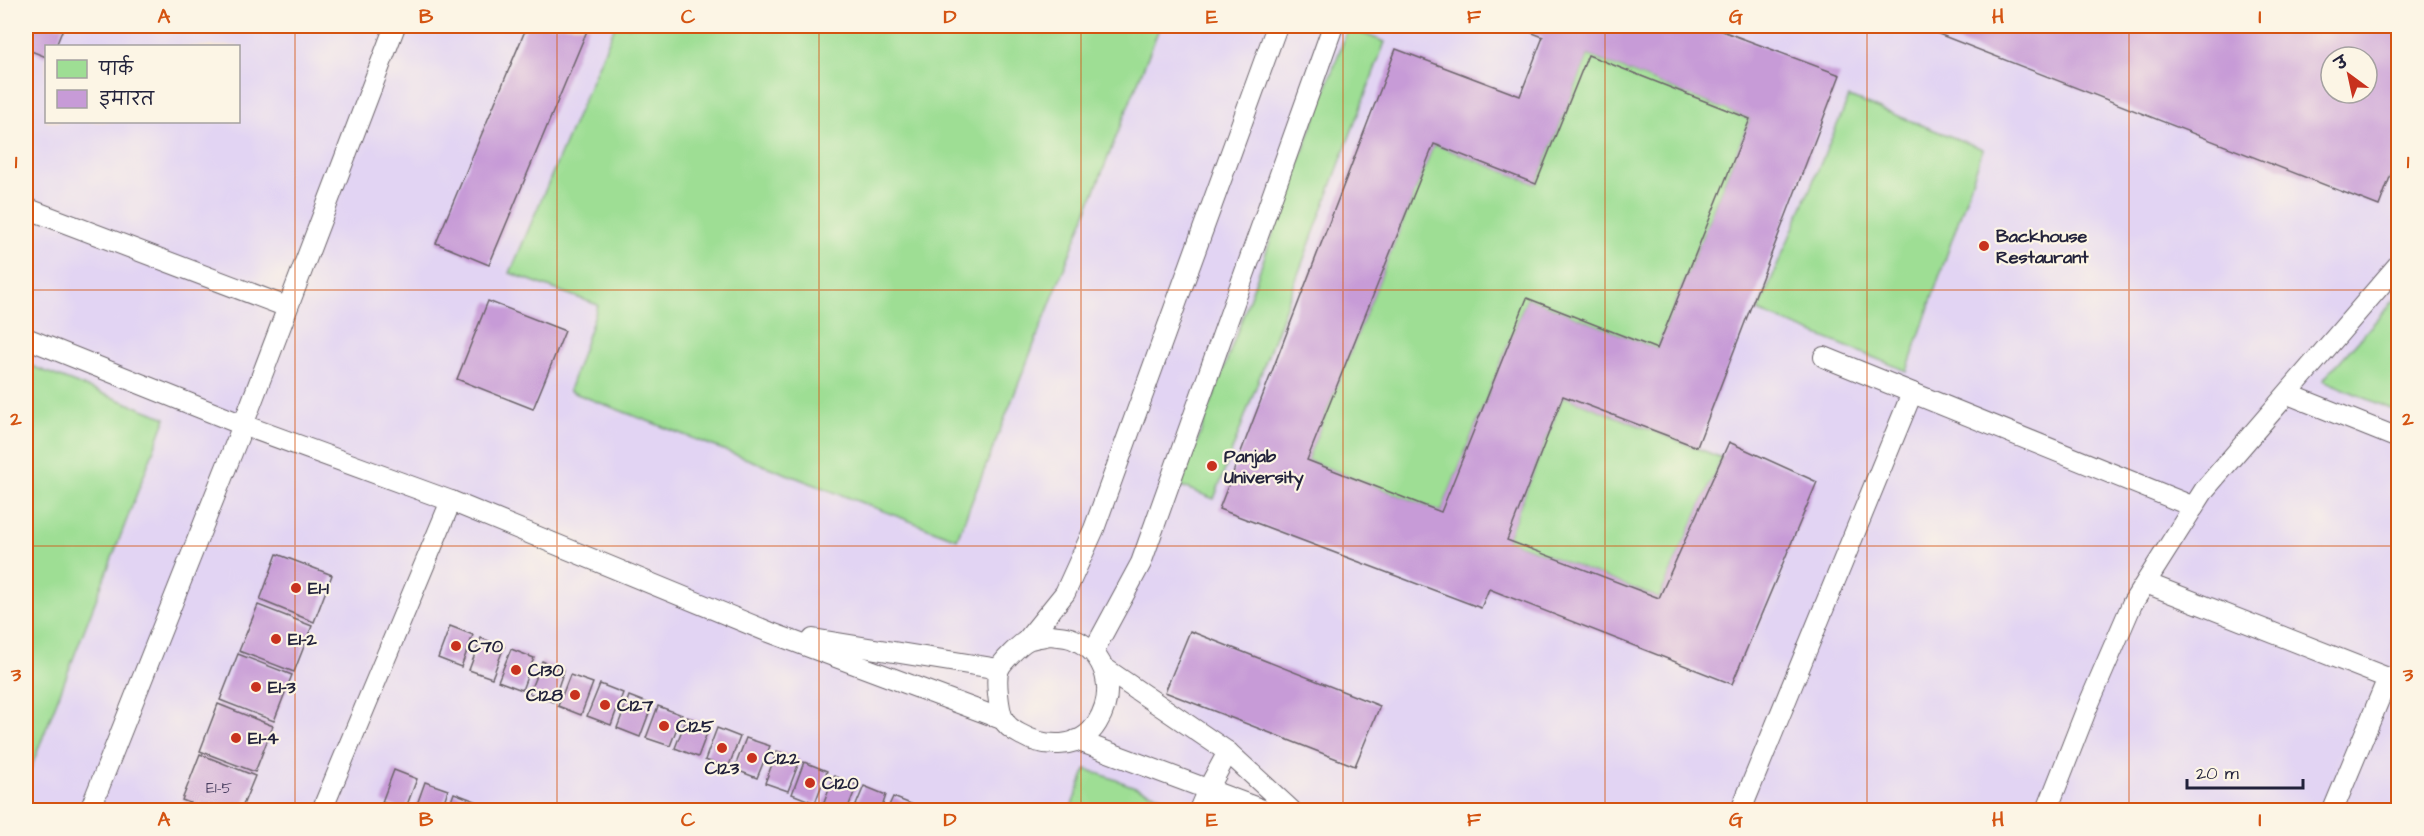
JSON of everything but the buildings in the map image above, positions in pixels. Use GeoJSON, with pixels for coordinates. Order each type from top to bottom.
{"type":"FeatureCollection","features":[{"type":"Feature","properties":{"kind":"lane"},"geometry":{"type":"LineString","coordinates":[[90,810],[243,425],[395,26]]}},
{"type":"Feature","properties":{"kind":"lane"},"geometry":{"type":"LineString","coordinates":[[1004,720],[998,695],[999,669],[1027,640],[1065,593],[1094,529],[1277,26]]}},
{"type":"Feature","properties":{"kind":"lane"},"geometry":{"type":"LineString","coordinates":[[26,338],[243,425],[451,501],[769,632],[1004,720],[1016,732],[1034,743],[1060,745],[1076,740],[1095,727],[1105,710],[1109,687],[1098,660],[1141,563],[1333,26]]}},
{"type":"Feature","properties":{"kind":"lane"},"geometry":{"type":"LineString","coordinates":[[26,208],[287,307]]}},
{"type":"Feature","properties":{"kind":"lane"},"geometry":{"type":"LineString","coordinates":[[2047,810],[2087,708],[2132,604],[2205,489],[2398,265]]}},
{"type":"Feature","properties":{"kind":"lane"},"geometry":{"type":"LineString","coordinates":[[1824,357],[2194,507]]}},
{"type":"Feature","properties":{"kind":"lane"},"geometry":{"type":"LineString","coordinates":[[1740,810],[1912,393]]}},
{"type":"Feature","properties":{"kind":"lane"},"geometry":{"type":"LineString","coordinates":[[2288,394],[2398,438]]}},
{"type":"Feature","properties":{"kind":"lane"},"geometry":{"type":"LineString","coordinates":[[322,810],[451,501]]}},
{"type":"Feature","properties":{"kind":"lane"},"geometry":{"type":"LineString","coordinates":[[2146,584],[2393,680],[2333,810]]}},
{"type":"Feature","properties":{"kind":"lane"},"geometry":{"type":"LineString","coordinates":[[769,632],[999,669]]}},
{"type":"Feature","properties":{"kind":"lane"},"geometry":{"type":"LineString","coordinates":[[1027,640],[1050,635],[1072,638],[1098,660],[1228,752],[1291,810]]}},
{"type":"Feature","properties":{"kind":"lane"},"geometry":{"type":"LineString","coordinates":[[1076,740],[1263,810]]}},
{"type":"Feature","properties":{"kind":"lane"},"geometry":{"type":"LineString","coordinates":[[1199,810],[1228,752]]}},
{"type":"Feature","properties":{"kind":"shaded area","name":"Panjab University"},"geometry":{"type":"Polygon","coordinates":[[[26,26],[2398,26],[2398,810],[26,810],[26,26]]]}},
{"type":"Feature","properties":{"kind":"green space"},"geometry":{"type":"Polygon","coordinates":[[[615,26],[1160,26],[957,539],[569,391],[598,305],[510,273],[615,26]]]}},
{"type":"Feature","properties":{"kind":"green space"},"geometry":{"type":"Polygon","coordinates":[[[1348,28],[1385,42],[1214,499],[1181,486],[1348,28]]]}},
{"type":"Feature","properties":{"kind":"green space"},"geometry":{"type":"Polygon","coordinates":[[[1588,55],[1750,119],[1657,349],[1527,298],[1441,512],[1307,460],[1434,144],[1536,184],[1588,55]]]}},
{"type":"Feature","properties":{"kind":"green space"},"geometry":{"type":"Polygon","coordinates":[[[1849,97],[1983,149],[1907,371],[1758,311],[1849,97]]]}},
{"type":"Feature","properties":{"kind":"green space"},"geometry":{"type":"Polygon","coordinates":[[[2398,296],[2398,412],[2323,380],[2398,296]]]}},
{"type":"Feature","properties":{"kind":"green space"},"geometry":{"type":"Polygon","coordinates":[[[26,364],[166,418],[26,781],[26,364]]]}},
{"type":"Feature","properties":{"kind":"green space"},"geometry":{"type":"Polygon","coordinates":[[[1563,396],[1722,458],[1659,598],[1507,540],[1563,396]]]}},
{"type":"Feature","properties":{"kind":"green space"},"geometry":{"type":"Polygon","coordinates":[[[1086,769],[1179,803],[1177,810],[1070,810],[1086,769]]]}},
{"type":"Feature","properties":{"kind":"place","name":"Backhouse Restaurant"},"geometry":{"type":"Point","coordinates":[1984,246]}},
{"type":"Feature","properties":{"kind":"place","name":"Panjab University"},"geometry":{"type":"Point","coordinates":[1212,466]}},
{"type":"Feature","properties":{"kind":"place","name":"E1-1"},"geometry":{"type":"Point","coordinates":[296,588]}},
{"type":"Feature","properties":{"kind":"place","name":"E1-2"},"geometry":{"type":"Point","coordinates":[276,639]}},
{"type":"Feature","properties":{"kind":"place","name":"C70"},"geometry":{"type":"Point","coordinates":[456,646]}},
{"type":"Feature","properties":{"kind":"place","name":"C130"},"geometry":{"type":"Point","coordinates":[516,670]}},
{"type":"Feature","properties":{"kind":"place","name":"E1-3"},"geometry":{"type":"Point","coordinates":[256,687]}},
{"type":"Feature","properties":{"kind":"place","name":"C128"},"geometry":{"type":"Point","coordinates":[575,695]}},
{"type":"Feature","properties":{"kind":"place","name":"C127"},"geometry":{"type":"Point","coordinates":[605,705]}},
{"type":"Feature","properties":{"kind":"place","name":"C125"},"geometry":{"type":"Point","coordinates":[664,726]}},
{"type":"Feature","properties":{"kind":"place","name":"E1-4"},"geometry":{"type":"Point","coordinates":[236,738]}},
{"type":"Feature","properties":{"kind":"place","name":"C123"},"geometry":{"type":"Point","coordinates":[722,748]}},
{"type":"Feature","properties":{"kind":"place","name":"C122"},"geometry":{"type":"Point","coordinates":[752,758]}},
{"type":"Feature","properties":{"kind":"place","name":"C120"},"geometry":{"type":"Point","coordinates":[810,783]}}]}
